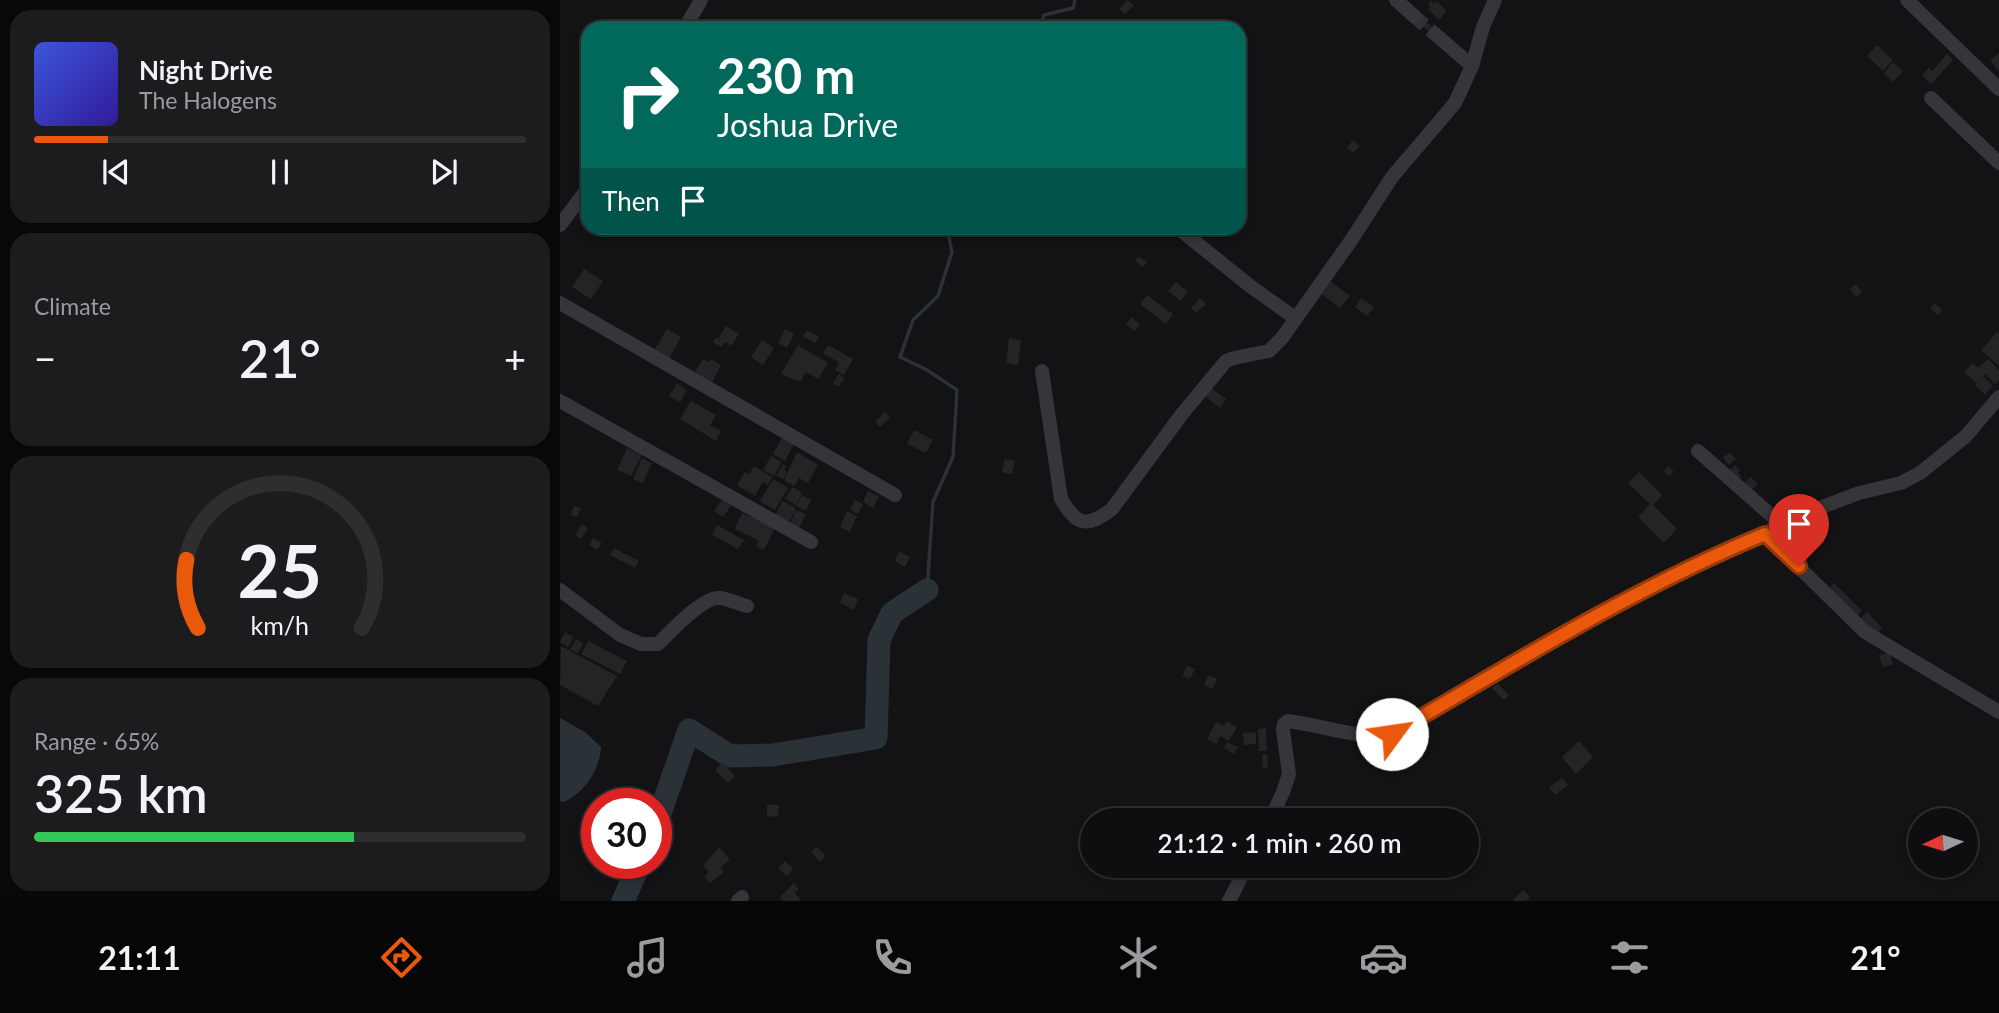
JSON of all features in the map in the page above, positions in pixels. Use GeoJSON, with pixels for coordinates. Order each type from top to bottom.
{"type":"FeatureCollection","features":[{"type":"Feature","properties":{"kind":"street"},"geometry":{"type":"LineString","coordinates":[[689,21],[701,0]]}},
{"type":"Feature","properties":{"kind":"street"},"geometry":{"type":"LineString","coordinates":[[1396,0],[1414,16]]}},
{"type":"Feature","properties":{"kind":"street"},"geometry":{"type":"LineString","coordinates":[[1042,371],[1061,499],[1076,519],[1085,523],[1097,520],[1112,509],[1182,414],[1226,361],[1269,351],[1282,338],[1352,240],[1392,177],[1455,103],[1472,66],[1483,27],[1495,0]]}},
{"type":"Feature","properties":{"kind":"street"},"geometry":{"type":"LineString","coordinates":[[1907,0],[1999,89]]}},
{"type":"Feature","properties":{"kind":"street"},"geometry":{"type":"LineString","coordinates":[[1435,34],[1472,66]]}},
{"type":"Feature","properties":{"kind":"street"},"geometry":{"type":"LineString","coordinates":[[1931,98],[1999,163]]}},
{"type":"Feature","properties":{"kind":"street"},"geometry":{"type":"LineString","coordinates":[[560,225],[581,197]]}},
{"type":"Feature","properties":{"kind":"street"},"geometry":{"type":"LineString","coordinates":[[1187,235],[1295,318]]}},
{"type":"Feature","properties":{"kind":"street"},"geometry":{"type":"LineString","coordinates":[[560,303],[895,495]]}},
{"type":"Feature","properties":{"kind":"street"},"geometry":{"type":"LineString","coordinates":[[1276,808],[1289,774],[1283,730],[1284,724],[1289,721],[1349,732],[1392,734],[1590,620],[1704,560],[1765,534],[1780,523],[1859,493],[1901,483],[1920,472],[1966,436],[1999,397]]}},
{"type":"Feature","properties":{"kind":"street"},"geometry":{"type":"LineString","coordinates":[[560,401],[811,542]]}},
{"type":"Feature","properties":{"kind":"street"},"geometry":{"type":"LineString","coordinates":[[1698,451],[1780,523]]}},
{"type":"Feature","properties":{"kind":"street"},"geometry":{"type":"LineString","coordinates":[[1765,534],[1865,632],[1999,712]]}},
{"type":"Feature","properties":{"kind":"street"},"geometry":{"type":"LineString","coordinates":[[560,590],[620,635],[641,644],[658,644],[710,599],[719,598],[747,607]]}},
{"type":"Feature","properties":{"kind":"street"},"geometry":{"type":"LineString","coordinates":[[1229,901],[1241,878]]}},
{"type":"Feature","properties":{"kind":"shaded area"},"geometry":{"type":"Polygon","coordinates":[[[560,718],[585,732],[601,747],[598,764],[590,780],[571,798],[560,801],[560,718]]]}},
{"type":"Feature","properties":{"kind":"building"},"geometry":{"type":"Polygon","coordinates":[[[1127,0],[1134,5],[1125,14],[1119,9],[1127,0]]]}},
{"type":"Feature","properties":{"kind":"building"},"geometry":{"type":"Polygon","coordinates":[[[1431,1],[1434,4],[1436,1],[1447,11],[1439,20],[1428,9],[1431,7],[1428,4],[1431,1]]]}},
{"type":"Feature","properties":{"kind":"building"},"geometry":{"type":"Polygon","coordinates":[[[1416,13],[1437,31],[1434,36],[1412,17],[1416,13]]]}},
{"type":"Feature","properties":{"kind":"building"},"geometry":{"type":"Polygon","coordinates":[[[1877,45],[1893,60],[1883,71],[1867,56],[1877,45]]]}},
{"type":"Feature","properties":{"kind":"building"},"geometry":{"type":"Polygon","coordinates":[[[1999,53],[1999,71],[1990,61],[1999,53]]]}},
{"type":"Feature","properties":{"kind":"building"},"geometry":{"type":"Polygon","coordinates":[[[1947,54],[1953,60],[1931,84],[1922,75],[1929,68],[1932,71],[1947,54]]]}},
{"type":"Feature","properties":{"kind":"building"},"geometry":{"type":"Polygon","coordinates":[[[1893,62],[1903,71],[1893,82],[1884,73],[1893,62]]]}},
{"type":"Feature","properties":{"kind":"building"},"geometry":{"type":"Polygon","coordinates":[[[1353,140],[1360,146],[1353,153],[1347,148],[1353,140]]]}},
{"type":"Feature","properties":{"kind":"building"},"geometry":{"type":"Polygon","coordinates":[[[1138,256],[1147,262],[1143,267],[1135,261],[1138,256]]]}},
{"type":"Feature","properties":{"kind":"building"},"geometry":{"type":"Polygon","coordinates":[[[584,269],[603,281],[591,299],[572,287],[584,269]]]}},
{"type":"Feature","properties":{"kind":"building"},"geometry":{"type":"Polygon","coordinates":[[[1329,280],[1350,296],[1340,308],[1320,293],[1329,280]]]}},
{"type":"Feature","properties":{"kind":"building"},"geometry":{"type":"Polygon","coordinates":[[[1176,282],[1188,292],[1180,301],[1168,291],[1176,282]]]}},
{"type":"Feature","properties":{"kind":"building"},"geometry":{"type":"Polygon","coordinates":[[[1856,284],[1862,292],[1856,297],[1850,289],[1856,284]]]}},
{"type":"Feature","properties":{"kind":"building"},"geometry":{"type":"Polygon","coordinates":[[[1147,295],[1173,314],[1166,324],[1140,304],[1147,295]]]}},
{"type":"Feature","properties":{"kind":"building"},"geometry":{"type":"Polygon","coordinates":[[[1200,298],[1206,304],[1196,313],[1191,308],[1200,298]]]}},
{"type":"Feature","properties":{"kind":"building"},"geometry":{"type":"Polygon","coordinates":[[[1361,298],[1374,307],[1367,316],[1355,307],[1361,298]]]}},
{"type":"Feature","properties":{"kind":"building"},"geometry":{"type":"Polygon","coordinates":[[[1935,303],[1942,310],[1938,315],[1930,308],[1935,303]]]}},
{"type":"Feature","properties":{"kind":"building"},"geometry":{"type":"Polygon","coordinates":[[[1131,317],[1140,325],[1134,331],[1126,324],[1131,317]]]}},
{"type":"Feature","properties":{"kind":"building"},"geometry":{"type":"Polygon","coordinates":[[[726,326],[739,334],[731,346],[725,342],[721,347],[713,342],[726,326]]]}},
{"type":"Feature","properties":{"kind":"building"},"geometry":{"type":"Polygon","coordinates":[[[667,329],[681,337],[669,359],[654,351],[667,329]]]}},
{"type":"Feature","properties":{"kind":"building"},"geometry":{"type":"Polygon","coordinates":[[[785,329],[794,334],[787,348],[778,343],[785,329]]]}},
{"type":"Feature","properties":{"kind":"building"},"geometry":{"type":"Polygon","coordinates":[[[807,330],[819,337],[815,343],[803,336],[807,330]]]}},
{"type":"Feature","properties":{"kind":"building"},"geometry":{"type":"Polygon","coordinates":[[[1997,332],[1999,334],[1999,366],[1981,350],[1997,332]]]}},
{"type":"Feature","properties":{"kind":"building"},"geometry":{"type":"Polygon","coordinates":[[[1009,338],[1021,340],[1018,365],[1006,363],[1009,338]]]}},
{"type":"Feature","properties":{"kind":"building"},"geometry":{"type":"Polygon","coordinates":[[[762,340],[774,348],[763,365],[751,357],[762,340]]]}},
{"type":"Feature","properties":{"kind":"building"},"geometry":{"type":"Polygon","coordinates":[[[798,345],[828,363],[818,379],[806,372],[800,382],[781,374],[798,345]]]}},
{"type":"Feature","properties":{"kind":"building"},"geometry":{"type":"Polygon","coordinates":[[[828,345],[853,359],[844,375],[835,370],[839,362],[823,354],[828,345]]]}},
{"type":"Feature","properties":{"kind":"building"},"geometry":{"type":"Polygon","coordinates":[[[703,359],[709,362],[711,359],[721,365],[711,384],[694,373],[703,359]]]}},
{"type":"Feature","properties":{"kind":"building"},"geometry":{"type":"Polygon","coordinates":[[[1988,359],[1999,370],[1999,380],[1995,384],[1985,374],[1976,383],[1964,372],[1973,363],[1978,368],[1988,359]]]}},
{"type":"Feature","properties":{"kind":"building"},"geometry":{"type":"Polygon","coordinates":[[[839,374],[845,378],[838,387],[833,383],[839,374]]]}},
{"type":"Feature","properties":{"kind":"building"},"geometry":{"type":"Polygon","coordinates":[[[1983,376],[1993,386],[1985,395],[1975,385],[1983,376]]]}},
{"type":"Feature","properties":{"kind":"building"},"geometry":{"type":"Polygon","coordinates":[[[677,383],[687,390],[680,402],[669,396],[677,383]]]}},
{"type":"Feature","properties":{"kind":"building"},"geometry":{"type":"Polygon","coordinates":[[[1211,388],[1226,399],[1220,408],[1205,396],[1211,388]]]}},
{"type":"Feature","properties":{"kind":"building"},"geometry":{"type":"Polygon","coordinates":[[[691,401],[716,415],[710,425],[721,431],[716,441],[680,419],[691,401]]]}},
{"type":"Feature","properties":{"kind":"building"},"geometry":{"type":"Polygon","coordinates":[[[885,412],[890,417],[880,427],[875,422],[885,412]]]}},
{"type":"Feature","properties":{"kind":"building"},"geometry":{"type":"Polygon","coordinates":[[[914,430],[933,440],[926,453],[907,444],[914,430]]]}},
{"type":"Feature","properties":{"kind":"building"},"geometry":{"type":"Polygon","coordinates":[[[783,436],[795,442],[785,461],[773,454],[783,436]]]}},
{"type":"Feature","properties":{"kind":"building"},"geometry":{"type":"Polygon","coordinates":[[[627,448],[642,455],[631,476],[617,470],[627,448]]]}},
{"type":"Feature","properties":{"kind":"building"},"geometry":{"type":"Polygon","coordinates":[[[797,452],[818,465],[808,483],[799,478],[794,486],[784,480],[797,452]]]}},
{"type":"Feature","properties":{"kind":"building"},"geometry":{"type":"Polygon","coordinates":[[[1730,452],[1736,459],[1729,465],[1723,458],[1730,452]]]}},
{"type":"Feature","properties":{"kind":"building"},"geometry":{"type":"Polygon","coordinates":[[[771,456],[782,462],[774,476],[763,470],[771,456]]]}},
{"type":"Feature","properties":{"kind":"building"},"geometry":{"type":"Polygon","coordinates":[[[642,458],[652,463],[643,483],[633,479],[642,458]]]}},
{"type":"Feature","properties":{"kind":"building"},"geometry":{"type":"Polygon","coordinates":[[[1005,459],[1015,461],[1012,474],[1002,472],[1005,459]]]}},
{"type":"Feature","properties":{"kind":"building"},"geometry":{"type":"Polygon","coordinates":[[[783,464],[787,472],[783,479],[776,476],[783,464]]]}},
{"type":"Feature","properties":{"kind":"building"},"geometry":{"type":"Polygon","coordinates":[[[1735,465],[1741,476],[1736,481],[1727,472],[1735,465]]]}},
{"type":"Feature","properties":{"kind":"building"},"geometry":{"type":"Polygon","coordinates":[[[754,466],[772,477],[768,485],[763,482],[755,496],[737,485],[745,472],[749,474],[754,466]]]}},
{"type":"Feature","properties":{"kind":"building"},"geometry":{"type":"Polygon","coordinates":[[[1669,466],[1674,472],[1669,476],[1664,471],[1669,466]]]}},
{"type":"Feature","properties":{"kind":"building"},"geometry":{"type":"Polygon","coordinates":[[[1639,472],[1662,495],[1653,505],[1677,529],[1664,543],[1638,517],[1650,504],[1628,483],[1639,472]]]}},
{"type":"Feature","properties":{"kind":"building"},"geometry":{"type":"Polygon","coordinates":[[[1751,477],[1758,484],[1747,493],[1741,486],[1751,477]]]}},
{"type":"Feature","properties":{"kind":"building"},"geometry":{"type":"Polygon","coordinates":[[[773,479],[788,488],[775,510],[760,501],[773,479]]]}},
{"type":"Feature","properties":{"kind":"building"},"geometry":{"type":"Polygon","coordinates":[[[793,487],[802,493],[796,505],[785,498],[793,487]]]}},
{"type":"Feature","properties":{"kind":"building"},"geometry":{"type":"Polygon","coordinates":[[[868,491],[879,496],[873,508],[863,502],[868,491]]]}},
{"type":"Feature","properties":{"kind":"building"},"geometry":{"type":"Polygon","coordinates":[[[802,495],[811,500],[806,511],[796,506],[802,495]]]}},
{"type":"Feature","properties":{"kind":"building"},"geometry":{"type":"Polygon","coordinates":[[[722,500],[731,506],[723,517],[714,511],[722,500]]]}},
{"type":"Feature","properties":{"kind":"building"},"geometry":{"type":"Polygon","coordinates":[[[855,500],[863,504],[858,514],[850,510],[855,500]]]}},
{"type":"Feature","properties":{"kind":"building"},"geometry":{"type":"Polygon","coordinates":[[[782,501],[796,508],[788,524],[774,518],[782,501]]]}},
{"type":"Feature","properties":{"kind":"building"},"geometry":{"type":"Polygon","coordinates":[[[574,506],[581,508],[577,517],[571,515],[574,506]]]}},
{"type":"Feature","properties":{"kind":"building"},"geometry":{"type":"Polygon","coordinates":[[[796,510],[806,514],[798,530],[789,526],[796,510]]]}},
{"type":"Feature","properties":{"kind":"building"},"geometry":{"type":"Polygon","coordinates":[[[847,511],[857,516],[850,532],[840,527],[847,511]]]}},
{"type":"Feature","properties":{"kind":"building"},"geometry":{"type":"Polygon","coordinates":[[[742,513],[775,528],[764,550],[756,546],[759,541],[735,529],[742,513]]]}},
{"type":"Feature","properties":{"kind":"building"},"geometry":{"type":"Polygon","coordinates":[[[582,524],[588,528],[581,539],[575,535],[582,524]]]}},
{"type":"Feature","properties":{"kind":"building"},"geometry":{"type":"Polygon","coordinates":[[[717,525],[744,540],[738,549],[712,535],[717,525]]]}},
{"type":"Feature","properties":{"kind":"building"},"geometry":{"type":"Polygon","coordinates":[[[593,538],[602,543],[597,550],[589,545],[593,538]]]}},
{"type":"Feature","properties":{"kind":"building"},"geometry":{"type":"Polygon","coordinates":[[[614,548],[639,561],[635,568],[610,555],[614,548]]]}},
{"type":"Feature","properties":{"kind":"building"},"geometry":{"type":"Polygon","coordinates":[[[899,551],[910,557],[905,567],[895,561],[899,551]]]}},
{"type":"Feature","properties":{"kind":"building"},"geometry":{"type":"Polygon","coordinates":[[[1834,583],[1862,611],[1854,619],[1826,591],[1834,583]]]}},
{"type":"Feature","properties":{"kind":"building"},"geometry":{"type":"Polygon","coordinates":[[[844,593],[858,599],[854,610],[840,603],[844,593]]]}},
{"type":"Feature","properties":{"kind":"building"},"geometry":{"type":"Polygon","coordinates":[[[1867,612],[1882,628],[1875,635],[1860,619],[1867,612]]]}},
{"type":"Feature","properties":{"kind":"building"},"geometry":{"type":"Polygon","coordinates":[[[565,632],[573,637],[568,647],[560,642],[565,632]]]}},
{"type":"Feature","properties":{"kind":"building"},"geometry":{"type":"Polygon","coordinates":[[[576,639],[583,643],[578,653],[570,650],[576,639]]]}},
{"type":"Feature","properties":{"kind":"building"},"geometry":{"type":"Polygon","coordinates":[[[588,641],[627,661],[620,674],[581,654],[588,641]]]}},
{"type":"Feature","properties":{"kind":"building"},"geometry":{"type":"Polygon","coordinates":[[[561,646],[617,676],[598,706],[560,685],[561,646]]]}},
{"type":"Feature","properties":{"kind":"building"},"geometry":{"type":"Polygon","coordinates":[[[1889,652],[1893,664],[1883,667],[1879,656],[1889,652]]]}},
{"type":"Feature","properties":{"kind":"building"},"geometry":{"type":"Polygon","coordinates":[[[1187,666],[1195,669],[1190,679],[1182,676],[1187,666]]]}},
{"type":"Feature","properties":{"kind":"building"},"geometry":{"type":"Polygon","coordinates":[[[1208,675],[1217,679],[1213,689],[1204,685],[1208,675]]]}},
{"type":"Feature","properties":{"kind":"building"},"geometry":{"type":"Polygon","coordinates":[[[1497,683],[1509,695],[1504,700],[1492,688],[1497,683]]]}},
{"type":"Feature","properties":{"kind":"building"},"geometry":{"type":"Polygon","coordinates":[[[1226,721],[1237,727],[1229,741],[1220,736],[1216,744],[1207,739],[1216,722],[1224,726],[1226,721]]]}},
{"type":"Feature","properties":{"kind":"building"},"geometry":{"type":"Polygon","coordinates":[[[1266,728],[1267,751],[1259,751],[1258,729],[1266,728]]]}},
{"type":"Feature","properties":{"kind":"building"},"geometry":{"type":"Polygon","coordinates":[[[1256,732],[1256,744],[1244,745],[1243,733],[1256,732]]]}},
{"type":"Feature","properties":{"kind":"building"},"geometry":{"type":"Polygon","coordinates":[[[1579,741],[1593,757],[1576,774],[1562,757],[1579,741]]]}},
{"type":"Feature","properties":{"kind":"building"},"geometry":{"type":"Polygon","coordinates":[[[1227,742],[1238,747],[1234,754],[1224,748],[1227,742]]]}},
{"type":"Feature","properties":{"kind":"building"},"geometry":{"type":"Polygon","coordinates":[[[1267,754],[1268,768],[1263,769],[1262,755],[1267,754]]]}},
{"type":"Feature","properties":{"kind":"building"},"geometry":{"type":"Polygon","coordinates":[[[722,762],[735,776],[728,783],[715,770],[722,762]]]}},
{"type":"Feature","properties":{"kind":"building"},"geometry":{"type":"Polygon","coordinates":[[[1562,778],[1568,785],[1555,795],[1549,788],[1562,778]]]}},
{"type":"Feature","properties":{"kind":"building"},"geometry":{"type":"Polygon","coordinates":[[[767,805],[779,805],[778,817],[767,816],[767,805]]]}},
{"type":"Feature","properties":{"kind":"building"},"geometry":{"type":"Polygon","coordinates":[[[719,847],[730,859],[720,868],[724,872],[710,883],[704,877],[709,872],[703,866],[719,847]]]}},
{"type":"Feature","properties":{"kind":"building"},"geometry":{"type":"Polygon","coordinates":[[[817,847],[826,856],[820,862],[811,852],[817,847]]]}},
{"type":"Feature","properties":{"kind":"building"},"geometry":{"type":"Polygon","coordinates":[[[785,861],[793,869],[787,876],[778,868],[785,861]]]}},
{"type":"Feature","properties":{"kind":"building"},"geometry":{"type":"Polygon","coordinates":[[[794,883],[799,889],[795,893],[800,899],[784,901],[780,897],[794,883]]]}},
{"type":"Feature","properties":{"kind":"building"},"geometry":{"type":"Polygon","coordinates":[[[1523,890],[1530,897],[1526,901],[1512,901],[1523,890]]]}},
{"type":"Feature","properties":{"kind":"waterway"},"geometry":{"type":"LineString","coordinates":[[1042,21],[1044,15],[1073,8],[1075,0]]}},
{"type":"Feature","properties":{"kind":"waterway"},"geometry":{"type":"LineString","coordinates":[[927,590],[933,502],[953,457],[957,390],[927,370],[900,357],[913,320],[938,296],[952,252],[948,235]]}},
{"type":"Feature","properties":{"kind":"waterway"},"geometry":{"type":"LineString","coordinates":[[669,788],[689,730],[730,756],[773,755],[876,738],[879,640],[892,613],[927,590]]}},
{"type":"Feature","properties":{"kind":"waterway"},"geometry":{"type":"LineString","coordinates":[[623,901],[633,879]]}},
{"type":"Feature","properties":{"kind":"tunnel"},"geometry":{"type":"LineString","coordinates":[[1414,16],[1435,34]]}},
{"type":"Feature","properties":{"kind":"route"},"geometry":{"type":"LineString","coordinates":[[1392,734],[1450,698],[1590,620],[1704,560],[1765,534],[1799,566]]}}]}
